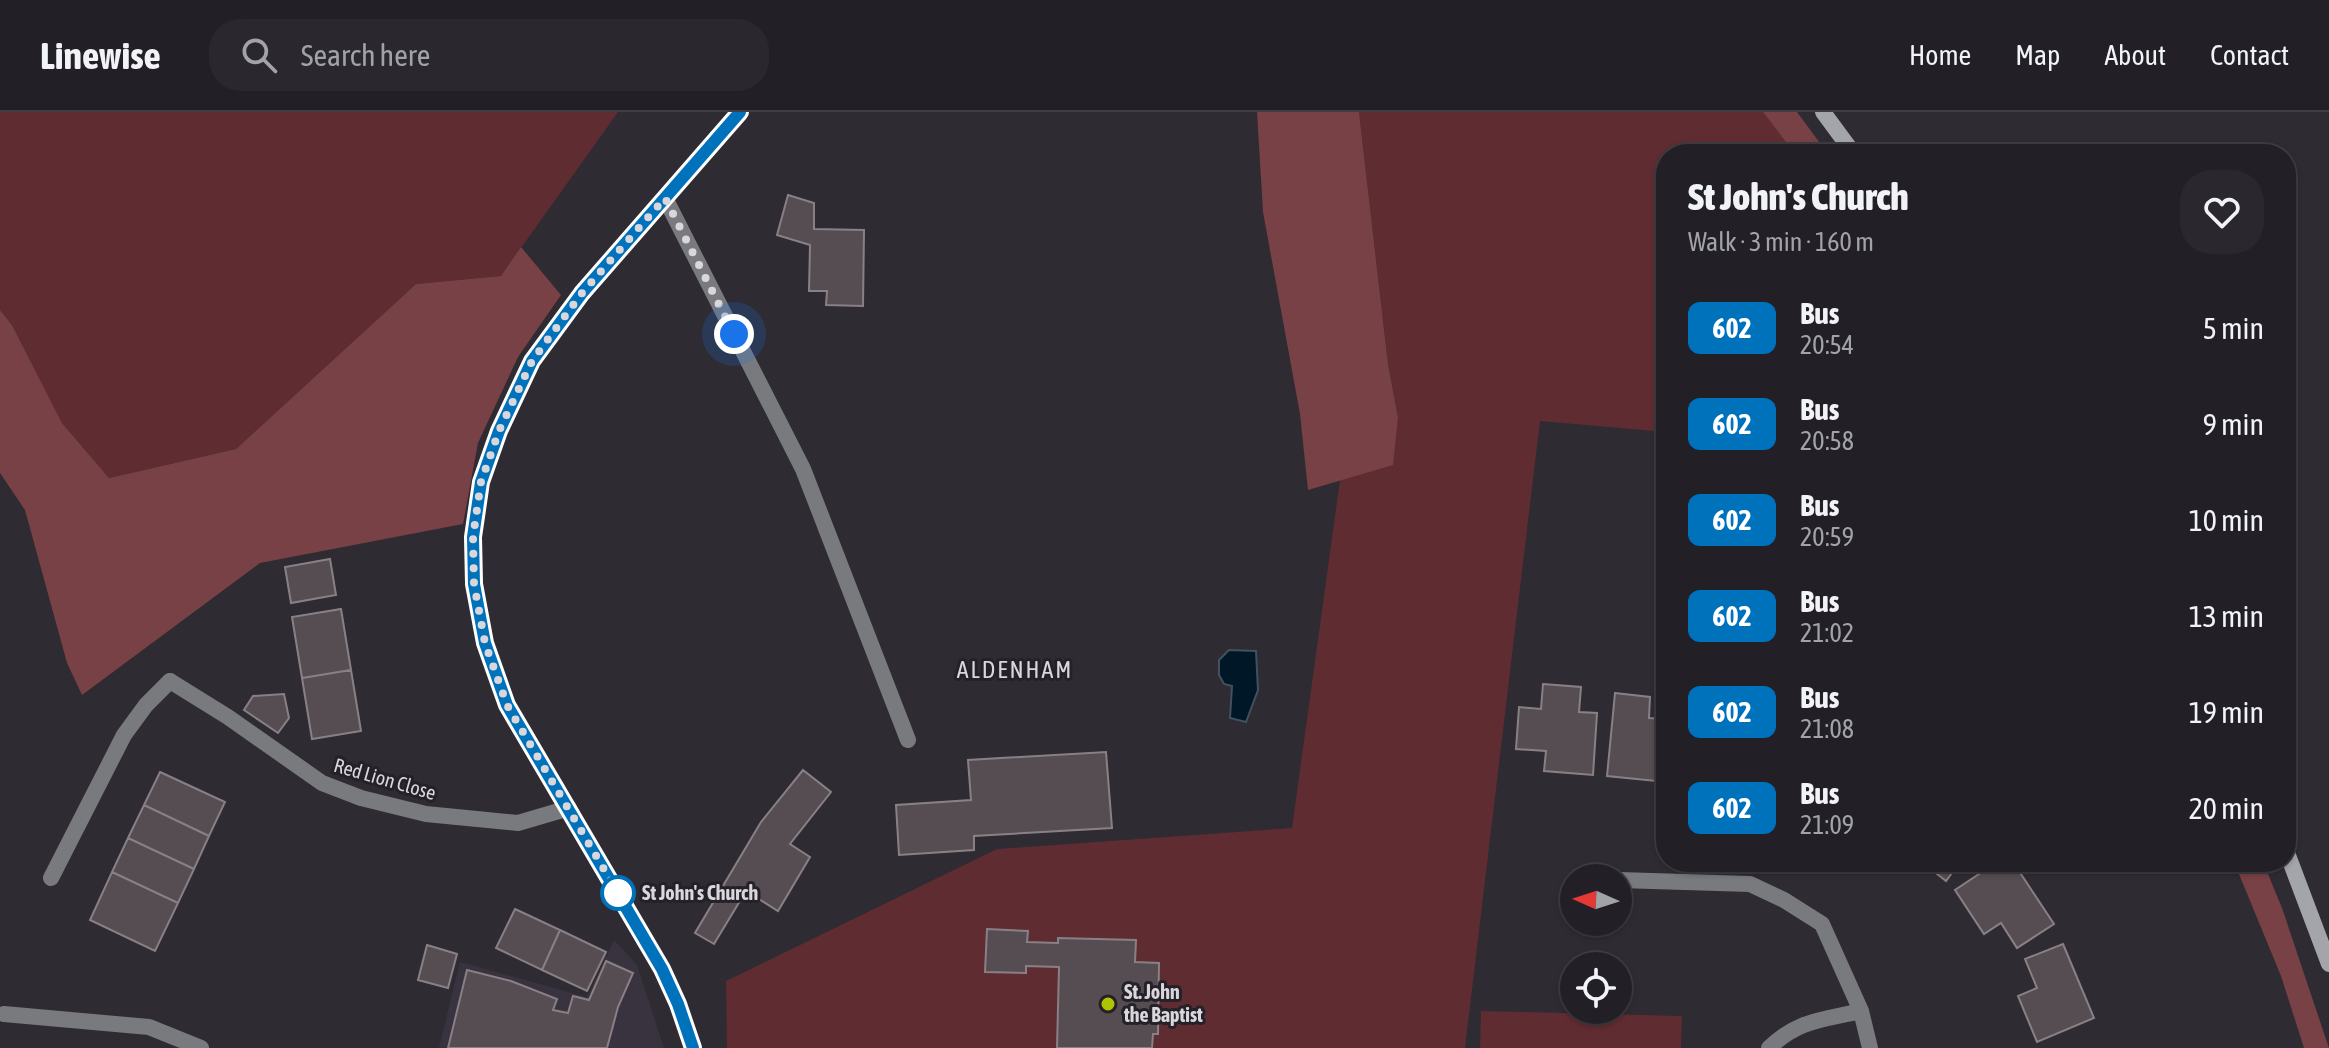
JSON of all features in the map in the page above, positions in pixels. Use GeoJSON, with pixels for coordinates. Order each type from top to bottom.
{"type":"FeatureCollection","features":[{"type":"Feature","properties":{"kind":"main road"},"geometry":{"type":"LineString","coordinates":[[1823,112],[1847,144]]}},
{"type":"Feature","properties":{"kind":"main road"},"geometry":{"type":"LineString","coordinates":[[2294,872],[2329,964]]}},
{"type":"Feature","properties":{"kind":"street"},"geometry":{"type":"LineString","coordinates":[[693,1048],[662,969],[507,705],[485,643],[474,584],[473,537],[481,482],[499,431],[532,361],[582,293],[739,112]]}},
{"type":"Feature","properties":{"kind":"street"},"geometry":{"type":"LineString","coordinates":[[665,198],[803,469],[908,740]]}},
{"type":"Feature","properties":{"kind":"street","name":"Red Lion Close"},"geometry":{"type":"LineString","coordinates":[[51,878],[124,735],[146,705],[170,681],[228,717],[322,783],[361,798],[426,814],[518,823],[569,808]]}},
{"type":"Feature","properties":{"kind":"street"},"geometry":{"type":"LineString","coordinates":[[1632,880],[1750,884],[1784,900],[1822,924],[1861,1011],[1870,1048]]}},
{"type":"Feature","properties":{"kind":"street"},"geometry":{"type":"LineString","coordinates":[[1769,1048],[1785,1032],[1803,1024],[1861,1011]]}},
{"type":"Feature","properties":{"kind":"street"},"geometry":{"type":"LineString","coordinates":[[4,1014],[149,1027],[201,1048]]}},
{"type":"Feature","properties":{"kind":"shaded area"},"geometry":{"type":"Polygon","coordinates":[[[0,112],[618,112],[501,276],[416,284],[236,449],[109,478],[62,423],[12,325],[0,310],[0,112]]]}},
{"type":"Feature","properties":{"kind":"shaded area"},"geometry":{"type":"Polygon","coordinates":[[[1257,112],[1359,112],[1388,364],[1398,417],[1393,465],[1308,490],[1300,414],[1263,212],[1257,112]]]}},
{"type":"Feature","properties":{"kind":"shaded area"},"geometry":{"type":"Polygon","coordinates":[[[1359,112],[1763,112],[1787,144],[1656,144],[1656,431],[1540,421],[1465,1048],[727,1048],[726,981],[997,849],[1292,828],[1349,415],[1398,416],[1388,364],[1359,112]]]}},
{"type":"Feature","properties":{"kind":"shaded area"},"geometry":{"type":"Polygon","coordinates":[[[1763,112],[1797,112],[1821,144],[1787,144],[1763,112]]]}},
{"type":"Feature","properties":{"kind":"shaded area"},"geometry":{"type":"Polygon","coordinates":[[[521,247],[561,295],[518,357],[478,443],[463,524],[260,563],[82,695],[67,663],[25,510],[0,473],[0,310],[12,325],[62,423],[109,478],[236,449],[416,284],[501,276],[521,247]]]}},
{"type":"Feature","properties":{"kind":"shaded area"},"geometry":{"type":"Polygon","coordinates":[[[2238,872],[2267,872],[2329,1048],[2304,1048],[2281,976],[2238,872]]]}},
{"type":"Feature","properties":{"kind":"shaded area"},"geometry":{"type":"Polygon","coordinates":[[[614,940],[637,965],[664,1048],[439,1048],[460,962],[587,997],[614,940]]]}},
{"type":"Feature","properties":{"kind":"shaded area"},"geometry":{"type":"Polygon","coordinates":[[[1481,1011],[1560,1013],[1560,1024],[1632,1024],[1632,1015],[1682,1016],[1681,1048],[1480,1048],[1481,1011]]]}},
{"type":"Feature","properties":{"kind":"water"},"geometry":{"type":"Polygon","coordinates":[[[1229,650],[1256,651],[1258,690],[1246,722],[1230,718],[1232,686],[1224,684],[1219,675],[1219,660],[1229,650]]]}},
{"type":"Feature","properties":{"kind":"building"},"geometry":{"type":"Polygon","coordinates":[[[788,195],[814,203],[814,229],[864,230],[863,306],[826,305],[827,291],[809,291],[810,245],[777,235],[788,195]]]}},
{"type":"Feature","properties":{"kind":"building"},"geometry":{"type":"Polygon","coordinates":[[[330,559],[336,595],[291,603],[285,567],[330,559]]]}},
{"type":"Feature","properties":{"kind":"building"},"geometry":{"type":"Polygon","coordinates":[[[341,609],[351,670],[302,678],[292,617],[341,609]]]}},
{"type":"Feature","properties":{"kind":"building"},"geometry":{"type":"Polygon","coordinates":[[[351,670],[361,731],[312,739],[302,678],[351,670]]]}},
{"type":"Feature","properties":{"kind":"building"},"geometry":{"type":"Polygon","coordinates":[[[1543,684],[1581,687],[1579,712],[1597,713],[1593,775],[1544,771],[1546,751],[1516,749],[1519,707],[1541,709],[1543,684]]]}},
{"type":"Feature","properties":{"kind":"building"},"geometry":{"type":"Polygon","coordinates":[[[1615,693],[1650,697],[1649,718],[1656,718],[1656,781],[1607,776],[1615,693]]]}},
{"type":"Feature","properties":{"kind":"building"},"geometry":{"type":"Polygon","coordinates":[[[284,694],[289,718],[278,733],[244,710],[253,696],[284,694]]]}},
{"type":"Feature","properties":{"kind":"building"},"geometry":{"type":"Polygon","coordinates":[[[1106,752],[1112,828],[974,836],[974,850],[899,855],[896,805],[971,800],[968,760],[1106,752]]]}},
{"type":"Feature","properties":{"kind":"building"},"geometry":{"type":"Polygon","coordinates":[[[803,770],[831,792],[790,844],[810,857],[778,911],[746,891],[714,944],[695,933],[761,822],[803,770]]]}},
{"type":"Feature","properties":{"kind":"building"},"geometry":{"type":"Polygon","coordinates":[[[160,772],[225,802],[209,836],[144,805],[160,772]]]}},
{"type":"Feature","properties":{"kind":"building"},"geometry":{"type":"Polygon","coordinates":[[[144,805],[209,836],[194,869],[128,838],[144,805]]]}},
{"type":"Feature","properties":{"kind":"building"},"geometry":{"type":"Polygon","coordinates":[[[128,838],[194,869],[178,903],[112,872],[128,838]]]}},
{"type":"Feature","properties":{"kind":"building"},"geometry":{"type":"Polygon","coordinates":[[[112,872],[178,903],[155,951],[90,920],[112,872]]]}},
{"type":"Feature","properties":{"kind":"building"},"geometry":{"type":"Polygon","coordinates":[[[1935,872],[1953,872],[1946,881],[1935,872]]]}},
{"type":"Feature","properties":{"kind":"building"},"geometry":{"type":"Polygon","coordinates":[[[1982,872],[2020,872],[2054,924],[2017,948],[2001,923],[1984,934],[1955,890],[1982,872]]]}},
{"type":"Feature","properties":{"kind":"building"},"geometry":{"type":"Polygon","coordinates":[[[515,909],[560,930],[542,970],[496,948],[515,909]]]}},
{"type":"Feature","properties":{"kind":"building","name":"St. John the Baptist"},"geometry":{"type":"Polygon","coordinates":[[[987,929],[1028,931],[1027,942],[1058,943],[1058,938],[1136,940],[1135,962],[1159,963],[1158,1034],[1153,1034],[1152,1048],[1057,1048],[1059,967],[1026,966],[1026,973],[985,972],[987,929]]]}},
{"type":"Feature","properties":{"kind":"building"},"geometry":{"type":"Polygon","coordinates":[[[560,930],[606,952],[587,991],[542,970],[560,930]]]}},
{"type":"Feature","properties":{"kind":"building"},"geometry":{"type":"Polygon","coordinates":[[[2063,944],[2094,1018],[2037,1042],[2018,996],[2037,988],[2025,959],[2063,944]]]}},
{"type":"Feature","properties":{"kind":"building"},"geometry":{"type":"Polygon","coordinates":[[[427,945],[457,954],[448,988],[418,980],[427,945]]]}},
{"type":"Feature","properties":{"kind":"building"},"geometry":{"type":"Polygon","coordinates":[[[606,961],[633,973],[618,1007],[607,1048],[448,1048],[467,970],[511,981],[557,999],[553,1010],[568,1013],[573,996],[589,1000],[606,961]]]}},
{"type":"Feature","properties":{"kind":"bus line","name":"602"},"geometry":{"type":"LineString","coordinates":[[693,1048],[662,969],[507,705],[485,643],[474,584],[473,537],[481,482],[499,431],[532,361],[582,293],[740,112]]}},
{"type":"Feature","properties":{"kind":"place","name":"St John's Church"},"geometry":{"type":"Point","coordinates":[618,893]}},
{"type":"Feature","properties":{"kind":"place","name":"St. John the Baptist"},"geometry":{"type":"Point","coordinates":[1108,1004]}},
{"type":"Feature","properties":{"kind":"district","name":"ALDENHAM"},"geometry":{"type":"Point","coordinates":[1015,670]}},
{"type":"Feature","properties":{"kind":"route"},"geometry":{"type":"LineString","coordinates":[[618,893],[507,705],[485,643],[474,584],[473,537],[481,482],[499,431],[532,361],[582,293],[665,198],[734,334]]}}]}
